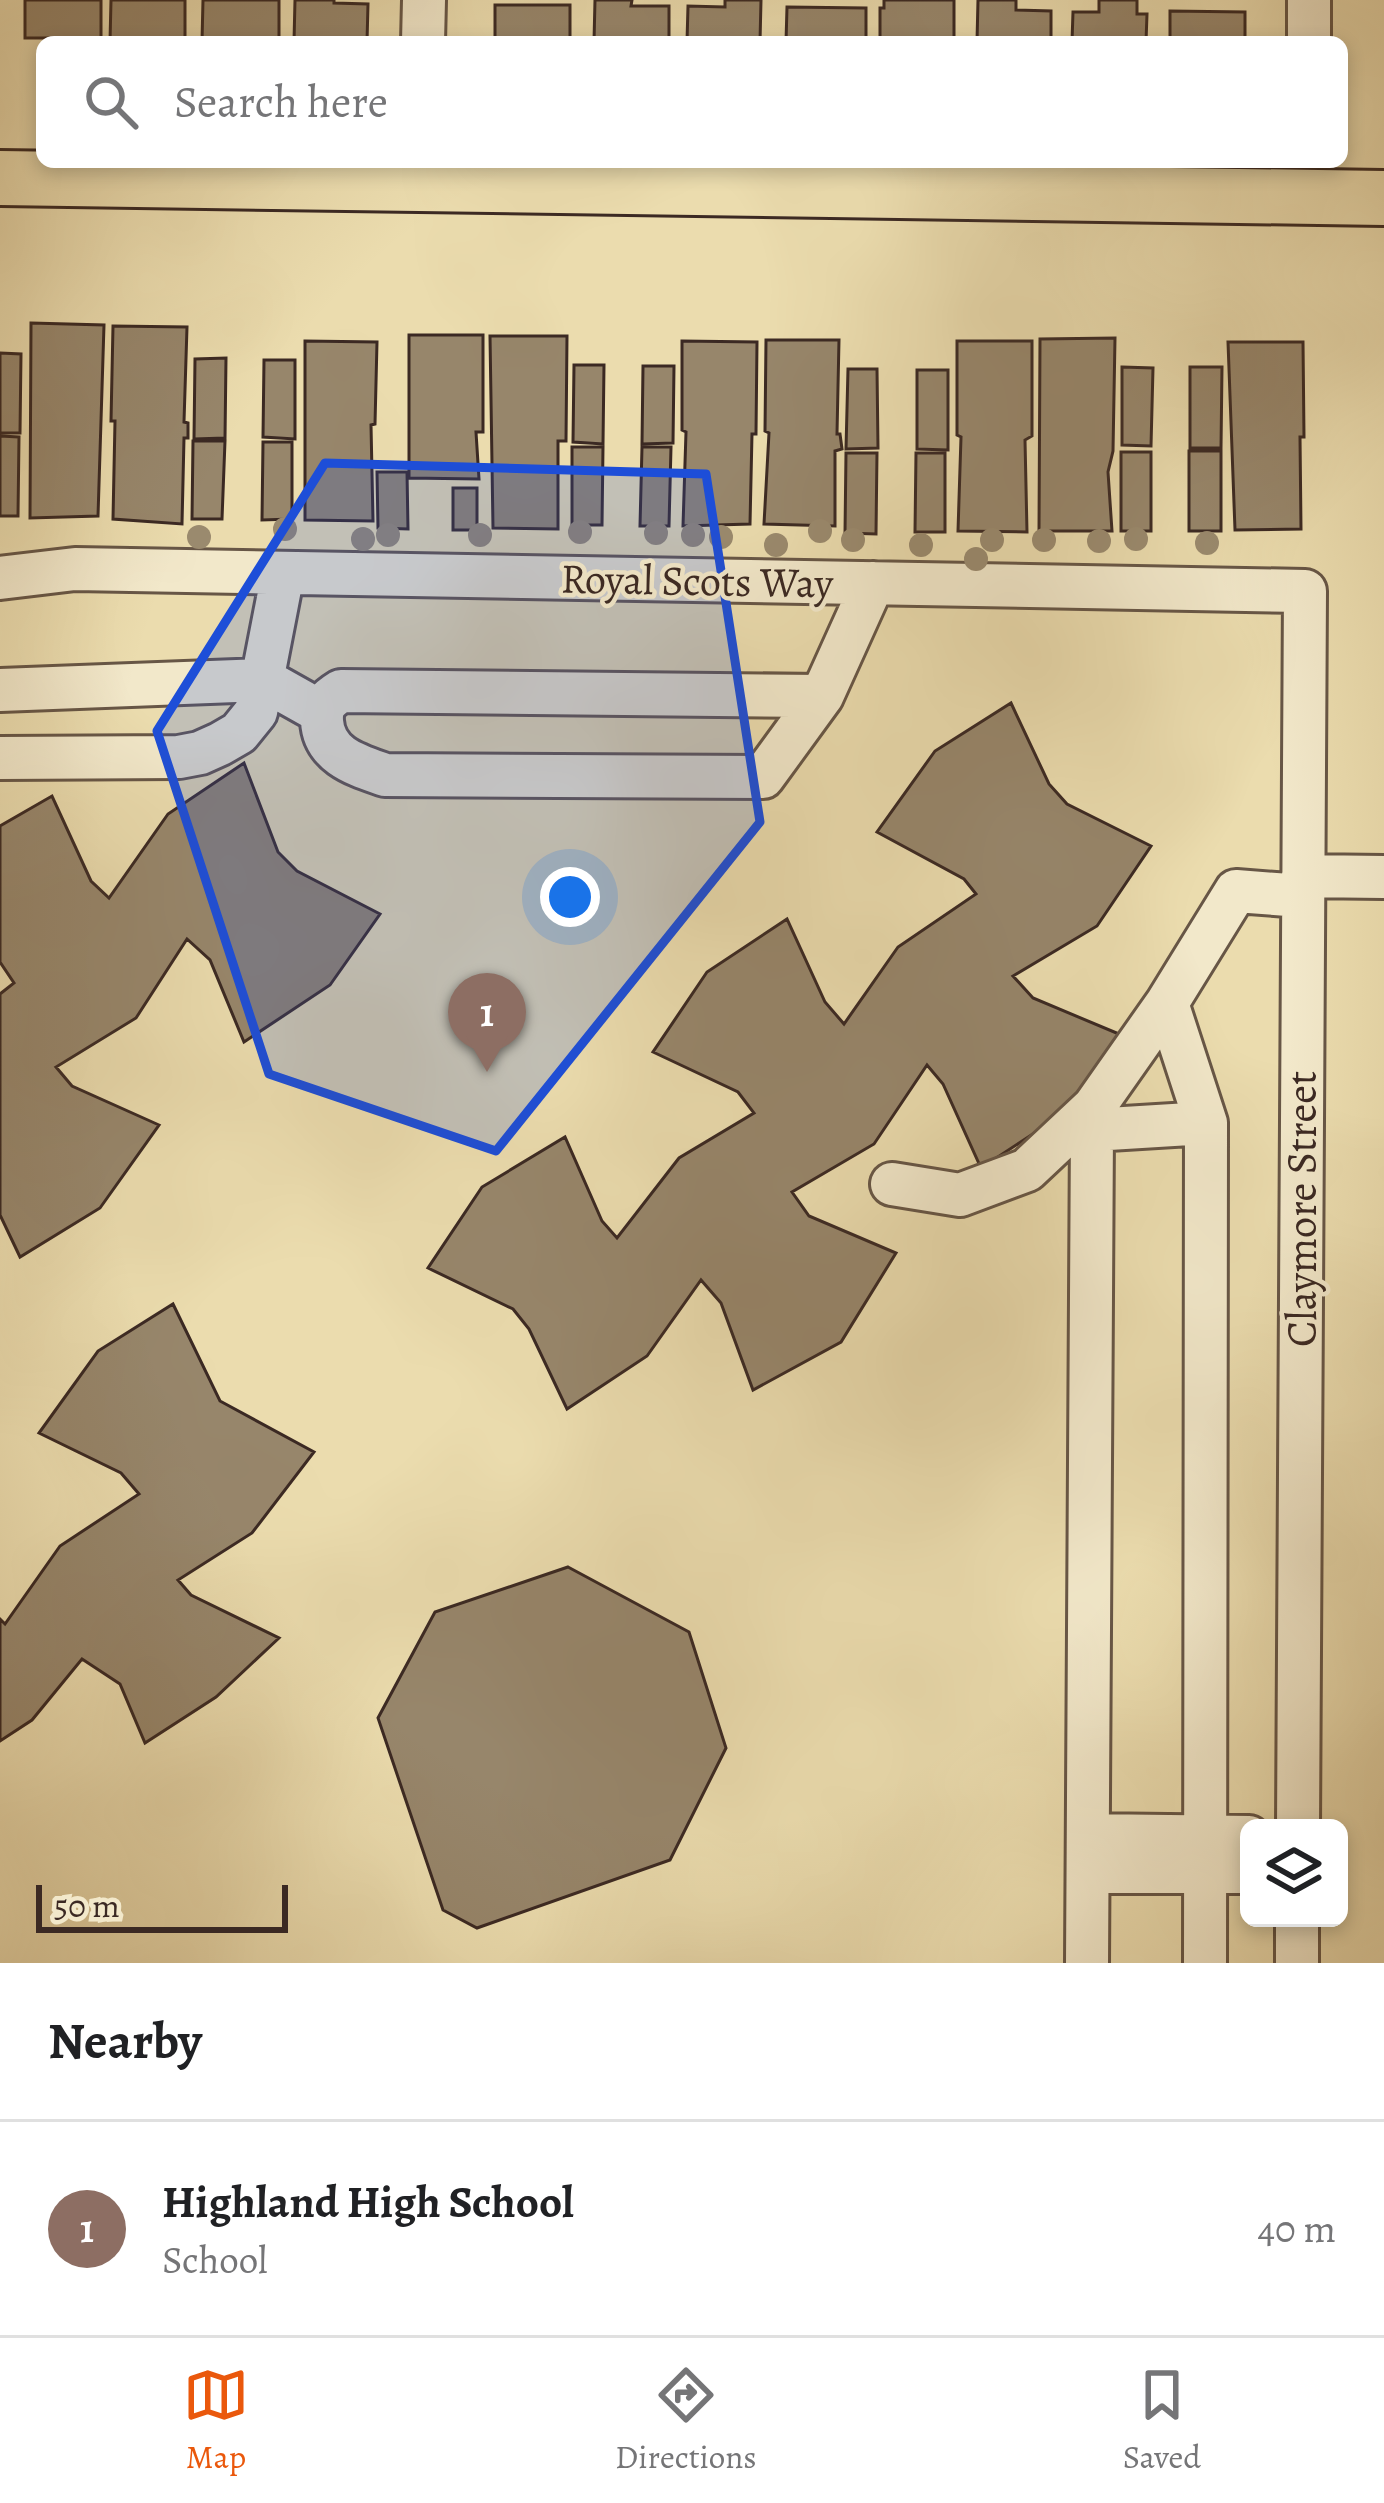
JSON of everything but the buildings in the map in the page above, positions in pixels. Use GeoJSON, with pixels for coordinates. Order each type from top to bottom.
{"type":"FeatureCollection","features":[{"type":"Feature","properties":{"kind":"main road"},"geometry":{"type":"LineString","coordinates":[[0,178],[421,172],[1308,180],[1384,198]]}},
{"type":"Feature","properties":{"kind":"street"},"geometry":{"type":"LineString","coordinates":[[423,36],[424,0]]}},
{"type":"Feature","properties":{"kind":"street"},"geometry":{"type":"LineString","coordinates":[[1309,0],[1309,36]]}},
{"type":"Feature","properties":{"kind":"street","name":"Royal Scots Way"},"geometry":{"type":"LineString","coordinates":[[0,578],[90,569],[1305,591]]}},
{"type":"Feature","properties":{"kind":"street"},"geometry":{"type":"LineString","coordinates":[[0,758],[179,757],[200,753],[238,733],[256,712],[284,573]]}},
{"type":"Feature","properties":{"kind":"street"},"geometry":{"type":"LineString","coordinates":[[822,696],[341,691],[327,700],[321,712],[322,730],[332,750],[385,775],[763,777],[822,696],[873,583]]}},
{"type":"Feature","properties":{"kind":"street","name":"Claymore Street"},"geometry":{"type":"LineString","coordinates":[[1298,1819],[1305,591]]}},
{"type":"Feature","properties":{"kind":"street"},"geometry":{"type":"LineString","coordinates":[[0,690],[264,680],[321,712]]}},
{"type":"Feature","properties":{"kind":"street"},"geometry":{"type":"LineString","coordinates":[[892,1184],[960,1195],[1027,1170],[1093,1119],[1236,891],[1384,877]]}},
{"type":"Feature","properties":{"kind":"street"},"geometry":{"type":"LineString","coordinates":[[1168,1003],[1206,1123],[1205,1963]]}},
{"type":"Feature","properties":{"kind":"street"},"geometry":{"type":"LineString","coordinates":[[1093,1119],[1206,1123]]}},
{"type":"Feature","properties":{"kind":"street"},"geometry":{"type":"LineString","coordinates":[[1087,1963],[1093,1119]]}},
{"type":"Feature","properties":{"kind":"street"},"geometry":{"type":"LineString","coordinates":[[1206,1855],[1240,1841]]}},
{"type":"Feature","properties":{"kind":"street"},"geometry":{"type":"LineString","coordinates":[[1088,1853],[1206,1855],[1240,1868]]}},
{"type":"Feature","properties":{"kind":"street"},"geometry":{"type":"LineString","coordinates":[[1297,1927],[1297,1963]]}},
{"type":"Feature","properties":{"kind":"highlighted area"},"geometry":{"type":"Polygon","coordinates":[[[325,463],[706,474],[760,822],[496,1151],[269,1074],[157,731],[325,463]]]}},
{"type":"Feature","properties":{"kind":"place","name":"Highland High School"},"geometry":{"type":"Point","coordinates":[487,1072]}}]}
